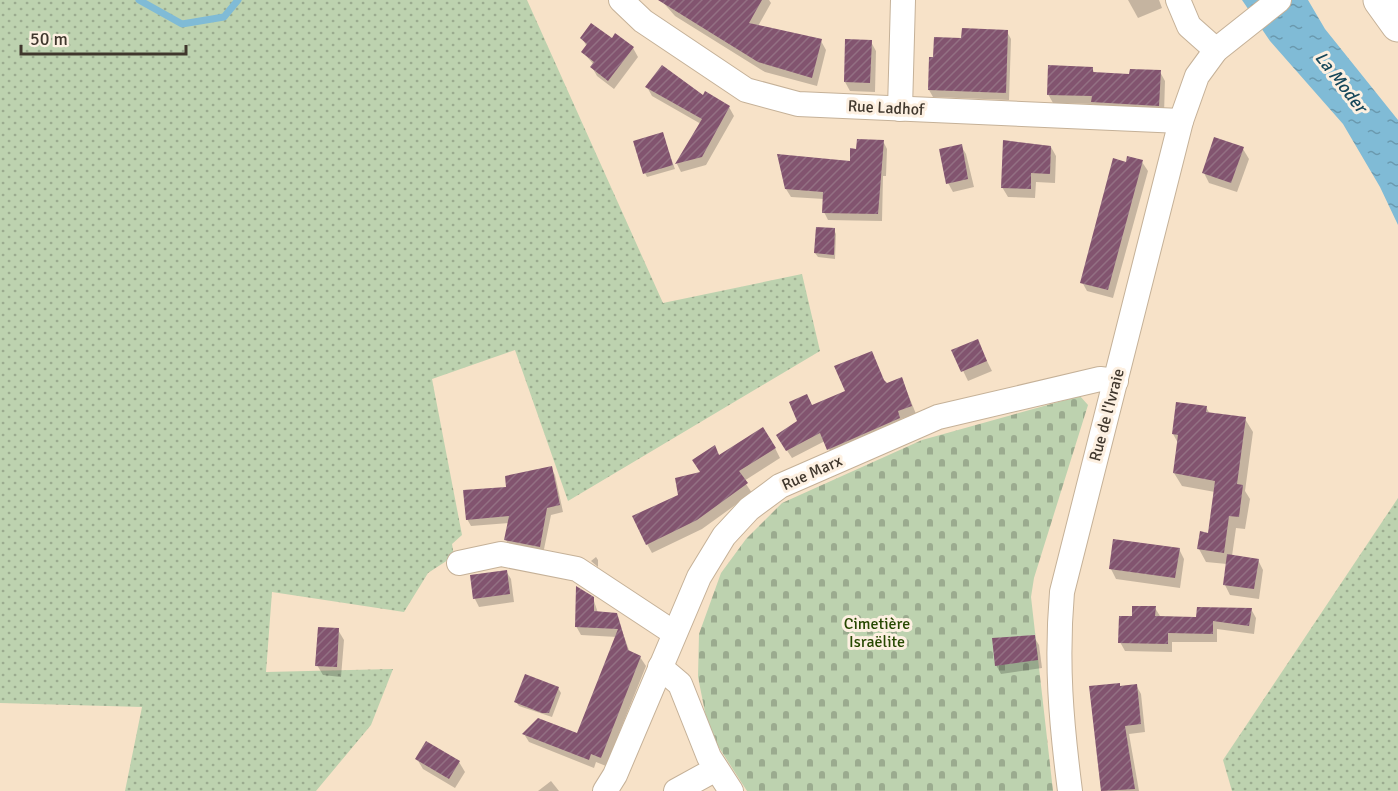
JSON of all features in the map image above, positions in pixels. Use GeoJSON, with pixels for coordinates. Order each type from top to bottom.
{"type":"FeatureCollection","features":[{"type":"Feature","properties":{"kind":"main road"},"geometry":{"type":"LineString","coordinates":[[1380,0],[1398,25]]}},
{"type":"Feature","properties":{"kind":"street","name":"Rue Ladhof"},"geometry":{"type":"LineString","coordinates":[[621,0],[643,21],[746,90],[798,104],[1181,121]]}},
{"type":"Feature","properties":{"kind":"street"},"geometry":{"type":"LineString","coordinates":[[900,109],[903,0]]}},
{"type":"Feature","properties":{"kind":"street"},"geometry":{"type":"LineString","coordinates":[[1178,0],[1189,26],[1216,50]]}},
{"type":"Feature","properties":{"kind":"street","name":"Rue de l'Ivraie"},"geometry":{"type":"LineString","coordinates":[[1070,791],[1059,702],[1058,638],[1062,592],[1181,121],[1197,76],[1216,50],[1279,0]]}},
{"type":"Feature","properties":{"kind":"street","name":"Rue Marx"},"geometry":{"type":"LineString","coordinates":[[605,791],[615,775],[699,577],[724,536],[749,509],[780,486],[938,417],[1100,379],[1116,381]]}},
{"type":"Feature","properties":{"kind":"street"},"geometry":{"type":"LineString","coordinates":[[459,563],[501,554],[577,569],[674,633]]}},
{"type":"Feature","properties":{"kind":"street"},"geometry":{"type":"LineString","coordinates":[[660,667],[680,684],[709,757],[730,791]]}},
{"type":"Feature","properties":{"kind":"street"},"geometry":{"type":"LineString","coordinates":[[676,791],[716,769]]}},
{"type":"Feature","properties":{"kind":"green space"},"geometry":{"type":"Polygon","coordinates":[[[0,0],[527,0],[663,303],[802,274],[820,351],[568,501],[515,350],[432,379],[462,535],[452,544],[454,556],[428,573],[404,612],[272,592],[266,672],[393,669],[371,725],[316,791],[125,791],[142,707],[0,703],[0,0]]]}},
{"type":"Feature","properties":{"kind":"green space","name":"Cimetière Israëlite"},"geometry":{"type":"Polygon","coordinates":[[[1080,396],[1088,405],[1034,578],[1031,597],[1053,791],[747,791],[709,732],[698,677],[699,634],[721,573],[746,539],[782,503],[922,440],[1080,396]]]}},
{"type":"Feature","properties":{"kind":"green space"},"geometry":{"type":"Polygon","coordinates":[[[1398,498],[1398,791],[1232,791],[1223,760],[1398,498]]]}},
{"type":"Feature","properties":{"kind":"water","name":"La Moder"},"geometry":{"type":"Polygon","coordinates":[[[1242,0],[1308,0],[1325,29],[1398,120],[1398,225],[1380,187],[1343,124],[1270,41],[1242,0]]]}},
{"type":"Feature","properties":{"kind":"building"},"geometry":{"type":"Polygon","coordinates":[[[658,0],[762,0],[749,23],[822,39],[812,78],[758,62],[658,0]]]}},
{"type":"Feature","properties":{"kind":"building"},"geometry":{"type":"Polygon","coordinates":[[[591,23],[612,38],[615,33],[634,47],[608,81],[590,67],[594,62],[581,52],[587,44],[580,38],[591,23]]]}},
{"type":"Feature","properties":{"kind":"building"},"geometry":{"type":"Polygon","coordinates":[[[962,28],[1008,30],[1006,93],[928,90],[929,57],[933,57],[934,37],[961,38],[962,28]]]}},
{"type":"Feature","properties":{"kind":"building"},"geometry":{"type":"Polygon","coordinates":[[[845,39],[872,40],[870,83],[844,82],[845,39]]]}},
{"type":"Feature","properties":{"kind":"building"},"geometry":{"type":"Polygon","coordinates":[[[662,65],[703,95],[705,91],[730,106],[702,157],[675,164],[702,119],[645,87],[662,65]]]}},
{"type":"Feature","properties":{"kind":"building"},"geometry":{"type":"Polygon","coordinates":[[[1048,65],[1093,67],[1093,72],[1129,74],[1130,69],[1161,70],[1159,106],[1091,102],[1092,96],[1047,95],[1048,65]]]}},
{"type":"Feature","properties":{"kind":"building"},"geometry":{"type":"Polygon","coordinates":[[[663,132],[673,165],[643,174],[633,141],[663,132]]]}},
{"type":"Feature","properties":{"kind":"building"},"geometry":{"type":"Polygon","coordinates":[[[1214,137],[1244,147],[1231,183],[1202,173],[1214,137]]]}},
{"type":"Feature","properties":{"kind":"building"},"geometry":{"type":"Polygon","coordinates":[[[857,139],[884,140],[878,214],[822,213],[823,192],[785,189],[777,154],[850,161],[850,148],[856,149],[857,139]]]}},
{"type":"Feature","properties":{"kind":"building"},"geometry":{"type":"Polygon","coordinates":[[[1003,140],[1051,146],[1050,174],[1031,173],[1031,189],[1001,188],[1003,140]]]}},
{"type":"Feature","properties":{"kind":"building"},"geometry":{"type":"Polygon","coordinates":[[[962,144],[968,179],[946,184],[939,149],[962,144]]]}},
{"type":"Feature","properties":{"kind":"building"},"geometry":{"type":"Polygon","coordinates":[[[1127,156],[1143,160],[1108,290],[1080,283],[1113,158],[1126,162],[1127,156]]]}},
{"type":"Feature","properties":{"kind":"building"},"geometry":{"type":"Polygon","coordinates":[[[816,227],[835,228],[834,255],[814,253],[816,227]]]}},
{"type":"Feature","properties":{"kind":"building"},"geometry":{"type":"Polygon","coordinates":[[[978,339],[987,361],[961,372],[951,350],[978,339]]]}},
{"type":"Feature","properties":{"kind":"building"},"geometry":{"type":"Polygon","coordinates":[[[872,351],[887,383],[902,377],[912,406],[898,411],[900,418],[827,450],[820,433],[786,451],[776,435],[797,421],[789,402],[807,394],[812,405],[845,391],[834,366],[872,351]]]}},
{"type":"Feature","properties":{"kind":"building"},"geometry":{"type":"Polygon","coordinates":[[[1176,402],[1207,406],[1206,412],[1246,417],[1237,484],[1243,485],[1239,517],[1229,516],[1224,553],[1197,549],[1200,531],[1208,533],[1215,481],[1173,473],[1178,435],[1172,434],[1176,402]]]}},
{"type":"Feature","properties":{"kind":"building"},"geometry":{"type":"Polygon","coordinates":[[[763,427],[776,448],[739,471],[748,483],[697,520],[646,545],[632,516],[678,495],[675,478],[700,472],[692,460],[715,445],[719,455],[763,427]]]}},
{"type":"Feature","properties":{"kind":"building"},"geometry":{"type":"Polygon","coordinates":[[[552,466],[560,505],[547,508],[540,547],[504,540],[509,516],[466,520],[463,490],[506,487],[505,476],[552,466]]]}},
{"type":"Feature","properties":{"kind":"building"},"geometry":{"type":"Polygon","coordinates":[[[1113,539],[1180,548],[1175,578],[1109,569],[1113,539]]]}},
{"type":"Feature","properties":{"kind":"building"},"geometry":{"type":"Polygon","coordinates":[[[1227,554],[1259,559],[1254,589],[1223,585],[1227,554]]]}},
{"type":"Feature","properties":{"kind":"building"},"geometry":{"type":"Polygon","coordinates":[[[507,570],[510,594],[473,599],[470,575],[507,570]]]}},
{"type":"Feature","properties":{"kind":"building"},"geometry":{"type":"Polygon","coordinates":[[[576,586],[594,597],[594,611],[617,613],[628,650],[641,656],[601,758],[591,754],[589,760],[522,734],[538,718],[577,733],[618,629],[575,627],[576,586]]]}},
{"type":"Feature","properties":{"kind":"building"},"geometry":{"type":"Polygon","coordinates":[[[1132,606],[1156,606],[1155,616],[1196,617],[1197,607],[1252,608],[1249,626],[1213,621],[1213,634],[1168,633],[1168,644],[1118,643],[1119,616],[1132,616],[1132,606]]]}},
{"type":"Feature","properties":{"kind":"building"},"geometry":{"type":"Polygon","coordinates":[[[318,627],[339,628],[337,667],[315,666],[318,627]]]}},
{"type":"Feature","properties":{"kind":"building"},"geometry":{"type":"Polygon","coordinates":[[[1035,635],[1038,660],[995,666],[992,638],[1035,635]]]}},
{"type":"Feature","properties":{"kind":"building"},"geometry":{"type":"Polygon","coordinates":[[[525,674],[559,687],[549,713],[542,713],[514,702],[525,674]]]}},
{"type":"Feature","properties":{"kind":"building"},"geometry":{"type":"Polygon","coordinates":[[[1120,683],[1120,686],[1137,684],[1141,724],[1125,726],[1135,789],[1101,791],[1089,686],[1120,683]]]}},
{"type":"Feature","properties":{"kind":"building"},"geometry":{"type":"Polygon","coordinates":[[[426,741],[460,761],[449,779],[415,759],[426,741]]]}},
{"type":"Feature","properties":{"kind":"waterway"},"geometry":{"type":"LineString","coordinates":[[139,0],[182,24],[224,17],[238,0]]}}]}
